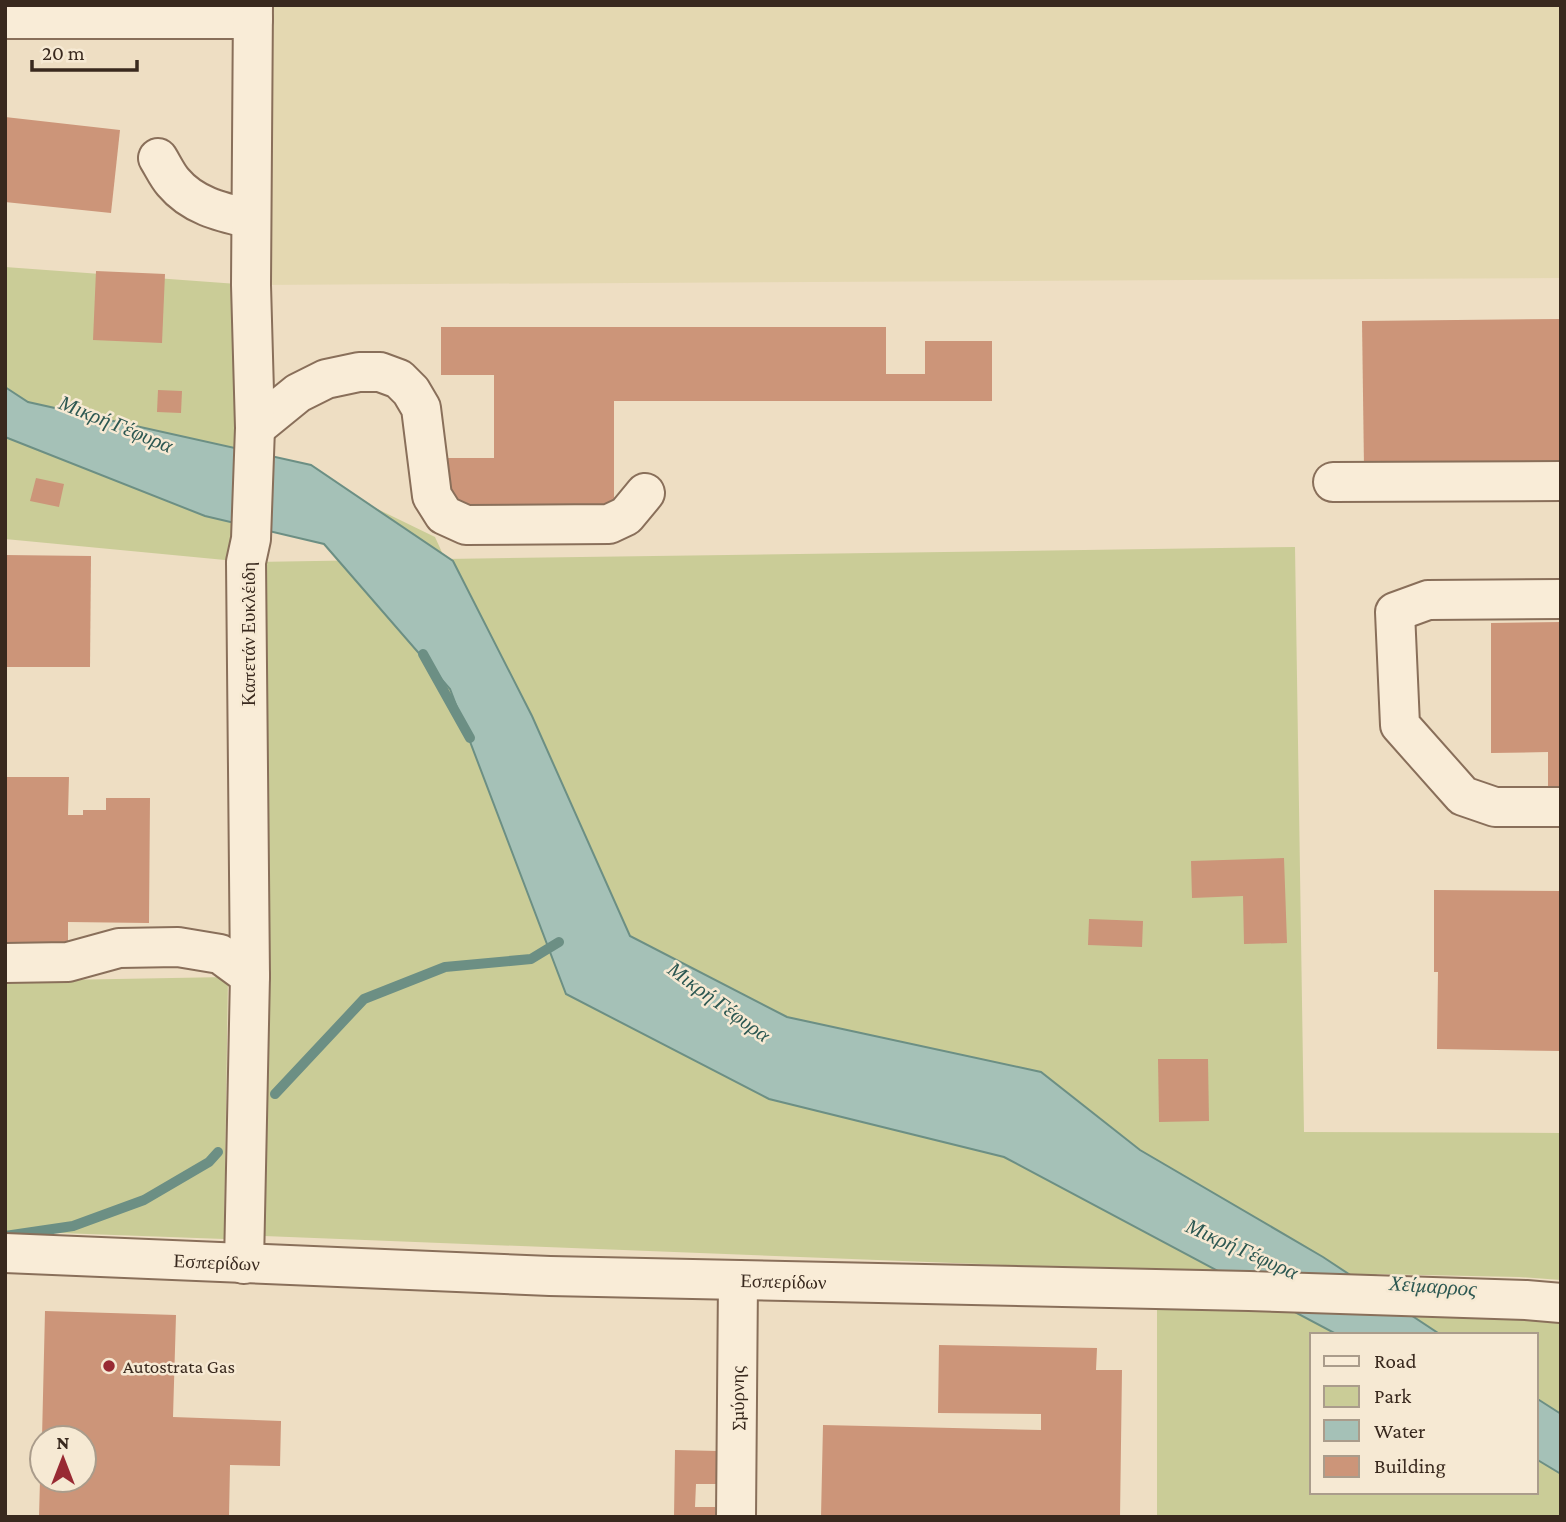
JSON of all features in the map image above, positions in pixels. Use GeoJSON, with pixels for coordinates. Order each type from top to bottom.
{"type":"FeatureCollection","features":[{"type":"Feature","properties":{"kind":"street"},"geometry":{"type":"LineString","coordinates":[[5,19],[139,12],[253,12]]}},
{"type":"Feature","properties":{"kind":"street","name":"Καπετάν Ευκλέιδη"},"geometry":{"type":"LineString","coordinates":[[244,1264],[250,976],[246,562],[251,539],[255,428],[251,285],[253,12]]}},
{"type":"Feature","properties":{"kind":"street"},"geometry":{"type":"LineString","coordinates":[[158,158],[172,181],[193,201],[214,211],[251,219]]}},
{"type":"Feature","properties":{"kind":"street"},"geometry":{"type":"LineString","coordinates":[[255,428],[298,393],[326,379],[359,372],[380,372],[399,379],[411,391],[421,408],[432,496],[444,515],[466,524],[609,524],[626,516],[645,493]]}},
{"type":"Feature","properties":{"kind":"street"},"geometry":{"type":"LineString","coordinates":[[1334,482],[1561,481]]}},
{"type":"Feature","properties":{"kind":"street"},"geometry":{"type":"LineString","coordinates":[[1561,599],[1428,600],[1395,612],[1400,725],[1462,796],[1495,807],[1561,807]]}},
{"type":"Feature","properties":{"kind":"street"},"geometry":{"type":"LineString","coordinates":[[5,963],[68,962],[119,948],[178,947],[220,954],[250,976]]}},
{"type":"Feature","properties":{"kind":"street","name":"Εσπερίδων"},"geometry":{"type":"LineString","coordinates":[[5,1253],[550,1276],[1249,1291],[1543,1301]]}},
{"type":"Feature","properties":{"kind":"street","name":"Σμύρνης"},"geometry":{"type":"LineString","coordinates":[[736,1517],[738,1280]]}},
{"type":"Feature","properties":{"kind":"shaded area"},"geometry":{"type":"Polygon","coordinates":[[[250,5],[1561,5],[1561,278],[251,285],[250,5]]]}},
{"type":"Feature","properties":{"kind":"green space"},"geometry":{"type":"Polygon","coordinates":[[[5,267],[251,285],[249,459],[326,484],[435,537],[445,559],[1295,547],[1304,1132],[1561,1133],[1561,1280],[1376,1274],[1439,1314],[1561,1322],[1561,1517],[1157,1517],[1157,1309],[1263,1307],[1210,1270],[1081,1268],[264,1236],[246,562],[5,539],[5,267]],[[248,522],[247,562],[377,560],[368,544],[248,522]]]}},
{"type":"Feature","properties":{"kind":"green space"},"geometry":{"type":"Polygon","coordinates":[[[228,977],[224,1239],[5,1231],[5,981],[228,977]]]}},
{"type":"Feature","properties":{"kind":"water"},"geometry":{"type":"Polygon","coordinates":[[[5,387],[28,402],[311,465],[453,561],[532,716],[630,936],[787,1017],[1041,1072],[1140,1150],[1323,1257],[1438,1333],[1334,1333],[1004,1157],[769,1099],[566,994],[450,689],[324,544],[205,516],[5,437],[5,387]]]}},
{"type":"Feature","properties":{"kind":"water"},"geometry":{"type":"Polygon","coordinates":[[[1538,1399],[1561,1414],[1561,1474],[1538,1460],[1538,1399]]]}},
{"type":"Feature","properties":{"kind":"building"},"geometry":{"type":"Polygon","coordinates":[[[5,117],[120,130],[111,213],[5,202],[5,117]]]}},
{"type":"Feature","properties":{"kind":"building"},"geometry":{"type":"Polygon","coordinates":[[[96,271],[165,274],[162,343],[93,340],[96,271]]]}},
{"type":"Feature","properties":{"kind":"building"},"geometry":{"type":"Polygon","coordinates":[[[1561,319],[1561,465],[1364,468],[1362,321],[1561,319]]]}},
{"type":"Feature","properties":{"kind":"building"},"geometry":{"type":"Polygon","coordinates":[[[441,327],[886,327],[886,374],[925,374],[925,341],[992,341],[992,401],[614,401],[614,518],[443,504],[443,458],[494,458],[494,375],[441,375],[441,327]]]}},
{"type":"Feature","properties":{"kind":"building"},"geometry":{"type":"Polygon","coordinates":[[[158,390],[182,391],[181,413],[157,412],[158,390]]]}},
{"type":"Feature","properties":{"kind":"building"},"geometry":{"type":"Polygon","coordinates":[[[36,478],[64,484],[59,507],[30,501],[36,478]]]}},
{"type":"Feature","properties":{"kind":"building"},"geometry":{"type":"Polygon","coordinates":[[[5,555],[91,556],[90,667],[5,667],[5,555]]]}},
{"type":"Feature","properties":{"kind":"building"},"geometry":{"type":"Polygon","coordinates":[[[1561,622],[1561,787],[1548,787],[1548,752],[1491,753],[1491,623],[1561,622]]]}},
{"type":"Feature","properties":{"kind":"building"},"geometry":{"type":"Polygon","coordinates":[[[5,777],[69,777],[68,815],[83,815],[83,810],[106,810],[106,798],[150,798],[149,923],[68,922],[68,944],[5,943],[5,777]]]}},
{"type":"Feature","properties":{"kind":"building"},"geometry":{"type":"Polygon","coordinates":[[[1284,858],[1287,943],[1244,944],[1243,896],[1192,898],[1191,861],[1284,858]]]}},
{"type":"Feature","properties":{"kind":"building"},"geometry":{"type":"Polygon","coordinates":[[[1434,890],[1561,891],[1561,1051],[1437,1049],[1438,972],[1434,972],[1434,890]]]}},
{"type":"Feature","properties":{"kind":"building"},"geometry":{"type":"Polygon","coordinates":[[[1089,919],[1143,921],[1142,947],[1088,945],[1089,919]]]}},
{"type":"Feature","properties":{"kind":"building"},"geometry":{"type":"Polygon","coordinates":[[[1158,1059],[1208,1059],[1209,1121],[1159,1122],[1158,1059]]]}},
{"type":"Feature","properties":{"kind":"building","name":"Autostrata Gas"},"geometry":{"type":"Polygon","coordinates":[[[45,1311],[176,1315],[173,1417],[281,1421],[280,1466],[230,1465],[229,1517],[39,1517],[40,1494],[98,1494],[98,1424],[42,1424],[45,1311]]]}},
{"type":"Feature","properties":{"kind":"building"},"geometry":{"type":"Polygon","coordinates":[[[939,1345],[1097,1348],[1096,1370],[1122,1370],[1120,1517],[821,1517],[823,1425],[1041,1430],[1041,1414],[938,1413],[939,1345]]]}},
{"type":"Feature","properties":{"kind":"building"},"geometry":{"type":"Polygon","coordinates":[[[675,1450],[718,1451],[718,1484],[696,1484],[695,1507],[715,1507],[715,1517],[674,1517],[675,1450]]]}},
{"type":"Feature","properties":{"kind":"waterway","name":"Μικρή Γέφυρα"},"geometry":{"type":"LineString","coordinates":[[423,654],[470,738]]}},
{"type":"Feature","properties":{"kind":"waterway"},"geometry":{"type":"LineString","coordinates":[[275,1094],[364,999],[445,967],[531,959],[559,942]]}},
{"type":"Feature","properties":{"kind":"waterway"},"geometry":{"type":"LineString","coordinates":[[5,1236],[73,1226],[144,1200],[209,1162],[218,1152]]}},
{"type":"Feature","properties":{"kind":"place","name":"Autostrata Gas"},"geometry":{"type":"Point","coordinates":[109,1366]}},
{"type":"Feature","properties":{"kind":"water label","name":"Χείμαρρος"},"geometry":{"type":"Point","coordinates":[1433,1286]}}]}
